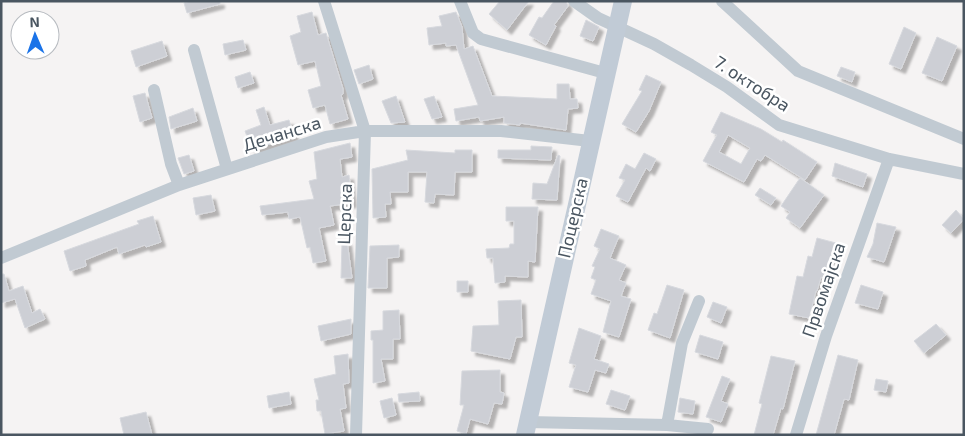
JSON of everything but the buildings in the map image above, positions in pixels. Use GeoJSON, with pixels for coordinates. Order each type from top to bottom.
{"type":"FeatureCollection","features":[{"type":"Feature","properties":{"kind":"main road","name":"Поцерска"},"geometry":{"type":"LineString","coordinates":[[526,429],[605,73],[623,1]]}},
{"type":"Feature","properties":{"kind":"street","name":"Церска"},"geometry":{"type":"LineString","coordinates":[[324,1],[365,130],[356,435]]}},
{"type":"Feature","properties":{"kind":"street"},"geometry":{"type":"LineString","coordinates":[[460,1],[473,32],[481,39],[605,73]]}},
{"type":"Feature","properties":{"kind":"street","name":"7. октобра"},"geometry":{"type":"LineString","coordinates":[[574,1],[616,28],[654,44],[691,65],[727,87],[780,125],[889,159],[964,174]]}},
{"type":"Feature","properties":{"kind":"street"},"geometry":{"type":"LineString","coordinates":[[722,1],[798,71],[964,139]]}},
{"type":"Feature","properties":{"kind":"street"},"geometry":{"type":"LineString","coordinates":[[194,50],[227,169]]}},
{"type":"Feature","properties":{"kind":"street"},"geometry":{"type":"LineString","coordinates":[[154,90],[171,164],[180,185]]}},
{"type":"Feature","properties":{"kind":"street","name":"Дечанска"},"geometry":{"type":"LineString","coordinates":[[1,258],[180,185],[326,138],[365,130],[501,131],[590,141]]}},
{"type":"Feature","properties":{"kind":"street","name":"Првомајска"},"geometry":{"type":"LineString","coordinates":[[796,435],[826,336],[889,159]]}},
{"type":"Feature","properties":{"kind":"street"},"geometry":{"type":"LineString","coordinates":[[668,425],[682,343],[699,301]]}},
{"type":"Feature","properties":{"kind":"street"},"geometry":{"type":"LineString","coordinates":[[526,429],[668,425],[708,429]]}}]}
